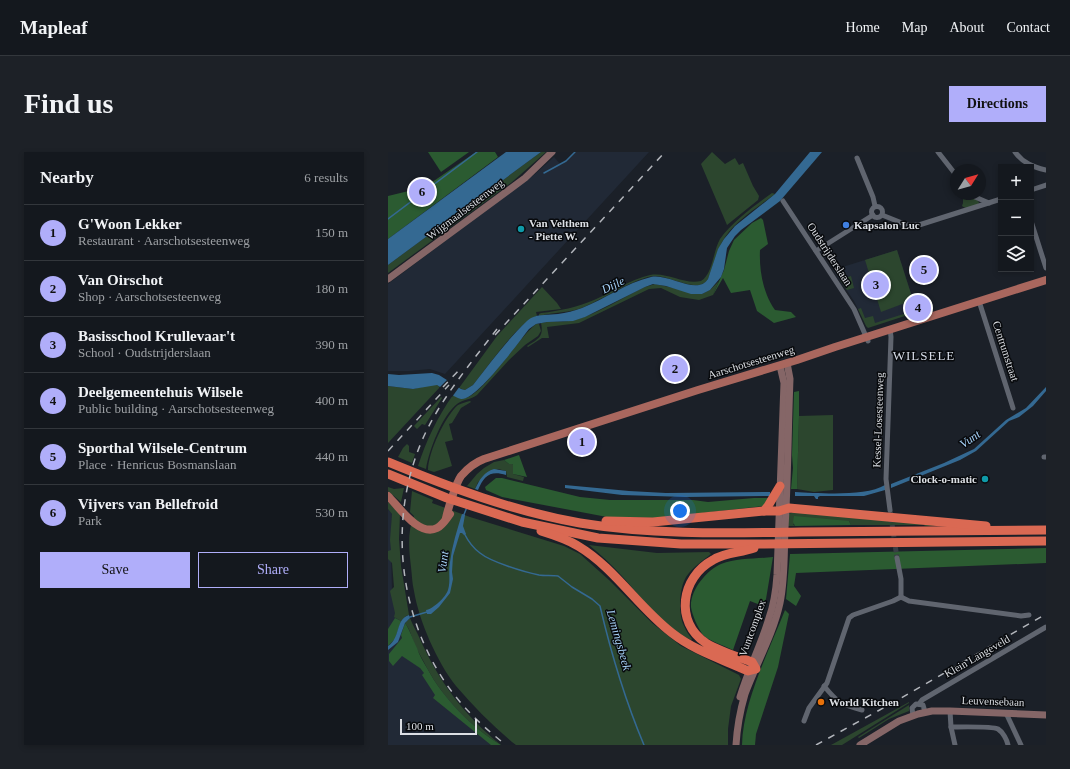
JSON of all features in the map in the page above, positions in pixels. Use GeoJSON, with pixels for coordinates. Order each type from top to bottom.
{"type":"FeatureCollection","features":[{"type":"Feature","properties":{"kind":"highway"},"geometry":{"type":"LineString","coordinates":[[388,462],[452,488],[524,511],[578,522],[635,530],[765,533],[1046,530]]}},
{"type":"Feature","properties":{"kind":"highway"},"geometry":{"type":"LineString","coordinates":[[388,474],[447,498],[492,513],[522,522],[598,538],[681,544],[1046,541]]}},
{"type":"Feature","properties":{"kind":"highway"},"geometry":{"type":"LineString","coordinates":[[776,512],[768,506],[780,486]]}},
{"type":"Feature","properties":{"kind":"highway"},"geometry":{"type":"LineString","coordinates":[[578,522],[596,519],[616,522],[652,522],[776,512],[982,525],[1007,530]]}},
{"type":"Feature","properties":{"kind":"highway"},"geometry":{"type":"LineString","coordinates":[[522,522],[534,529],[565,539],[587,551],[601,563],[661,624],[685,642],[702,652],[752,667]]}},
{"type":"Feature","properties":{"kind":"highway"},"geometry":{"type":"LineString","coordinates":[[752,667],[707,644],[697,636],[689,624],[685,600],[687,587],[692,578],[700,569],[712,560],[728,553],[751,549],[764,544]]}},
{"type":"Feature","properties":{"kind":"main road","name":"Wijgmaalsesteenweg"},"geometry":{"type":"LineString","coordinates":[[388,279],[525,178],[552,152]]}},
{"type":"Feature","properties":{"kind":"main road","name":"Aarschotsesteenweg"},"geometry":{"type":"LineString","coordinates":[[388,496],[413,522],[423,529],[434,529],[438,527],[452,512],[465,479],[466,472],[473,465],[484,459],[698,390],[867,339],[890,329],[1046,280]]}},
{"type":"Feature","properties":{"kind":"main road","name":"Vuntcomplex"},"geometry":{"type":"LineString","coordinates":[[736,745],[738,724],[752,667],[778,608],[783,583],[785,529],[776,512],[780,486],[784,364]]}},
{"type":"Feature","properties":{"kind":"main road","name":"Vuntcomplex"},"geometry":{"type":"LineString","coordinates":[[733,745],[736,712],[775,597],[777,576],[776,512],[790,379],[784,364]]}},
{"type":"Feature","properties":{"kind":"main road","name":"Vuntcomplex"},"geometry":{"type":"LineString","coordinates":[[776,512],[785,529]]}},
{"type":"Feature","properties":{"kind":"main road","name":"Leuvensebaan"},"geometry":{"type":"LineString","coordinates":[[860,745],[891,725],[925,712],[938,710],[1046,715]]}},
{"type":"Feature","properties":{"kind":"street"},"geometry":{"type":"LineString","coordinates":[[938,152],[950,167]]}},
{"type":"Feature","properties":{"kind":"street"},"geometry":{"type":"LineString","coordinates":[[1016,152],[1019,157],[1029,165],[1046,170]]}},
{"type":"Feature","properties":{"kind":"street"},"geometry":{"type":"LineString","coordinates":[[857,158],[868,182],[875,206],[872,209],[873,215]]}},
{"type":"Feature","properties":{"kind":"street"},"geometry":{"type":"LineString","coordinates":[[1034,189],[1046,185]]}},
{"type":"Feature","properties":{"kind":"street"},"geometry":{"type":"LineString","coordinates":[[982,200],[989,203]]}},
{"type":"Feature","properties":{"kind":"street"},"geometry":{"type":"LineString","coordinates":[[816,250],[873,215],[877,217],[882,215],[906,225],[919,225],[998,200]]}},
{"type":"Feature","properties":{"kind":"street","name":"Oudstrijderslaan"},"geometry":{"type":"LineString","coordinates":[[783,201],[854,309],[867,339]]}},
{"type":"Feature","properties":{"kind":"street"},"geometry":{"type":"LineString","coordinates":[[875,206],[882,208],[882,215]]}},
{"type":"Feature","properties":{"kind":"street"},"geometry":{"type":"LineString","coordinates":[[1034,230],[1046,268]]}},
{"type":"Feature","properties":{"kind":"street","name":"Centrumstraat"},"geometry":{"type":"LineString","coordinates":[[979,301],[1013,408]]}},
{"type":"Feature","properties":{"kind":"street","name":"Kessel-Losesteenweg"},"geometry":{"type":"LineString","coordinates":[[890,329],[886,479],[890,510]]}},
{"type":"Feature","properties":{"kind":"street"},"geometry":{"type":"LineString","coordinates":[[897,558],[901,579],[901,597]]}},
{"type":"Feature","properties":{"kind":"street"},"geometry":{"type":"LineString","coordinates":[[901,597],[909,601],[1021,616],[1029,615]]}},
{"type":"Feature","properties":{"kind":"street"},"geometry":{"type":"LineString","coordinates":[[804,721],[809,708],[827,684],[849,618],[853,615],[901,597]]}},
{"type":"Feature","properties":{"kind":"street","name":"Klein Langeveld"},"geometry":{"type":"LineString","coordinates":[[919,704],[922,700],[1046,627]]}},
{"type":"Feature","properties":{"kind":"street"},"geometry":{"type":"LineString","coordinates":[[824,686],[840,703],[862,710]]}},
{"type":"Feature","properties":{"kind":"street"},"geometry":{"type":"LineString","coordinates":[[913,716],[911,710],[912,706],[916,704],[919,704],[924,708],[925,712]]}},
{"type":"Feature","properties":{"kind":"street"},"geometry":{"type":"LineString","coordinates":[[950,711],[951,727],[955,745]]}},
{"type":"Feature","properties":{"kind":"street"},"geometry":{"type":"LineString","coordinates":[[1006,713],[1020,745]]}},
{"type":"Feature","properties":{"kind":"street"},"geometry":{"type":"LineString","coordinates":[[951,727],[984,727],[998,729],[1003,734],[1008,745]]}},
{"type":"Feature","properties":{"kind":"shaded area"},"geometry":{"type":"Polygon","coordinates":[[[576,152],[649,152],[445,374],[430,369],[388,371],[388,284],[535,174],[554,157],[561,165],[576,152]]]}},
{"type":"Feature","properties":{"kind":"shaded area"},"geometry":{"type":"Polygon","coordinates":[[[897,250],[913,300],[907,303],[911,314],[867,327],[854,301],[833,270],[897,250]]]}},
{"type":"Feature","properties":{"kind":"shaded area"},"geometry":{"type":"Polygon","coordinates":[[[388,509],[392,514],[392,591],[420,668],[493,745],[388,745],[388,509]]]}},
{"type":"Feature","properties":{"kind":"green space"},"geometry":{"type":"Polygon","coordinates":[[[428,152],[469,152],[441,172],[428,152]]]}},
{"type":"Feature","properties":{"kind":"green space"},"geometry":{"type":"Polygon","coordinates":[[[476,152],[495,152],[498,157],[388,239],[388,196],[425,187],[476,152]]]}},
{"type":"Feature","properties":{"kind":"green space"},"geometry":{"type":"Polygon","coordinates":[[[541,152],[546,152],[512,182],[388,273],[388,265],[541,152]]]}},
{"type":"Feature","properties":{"kind":"green space"},"geometry":{"type":"Polygon","coordinates":[[[712,152],[725,164],[735,158],[739,165],[743,163],[759,196],[758,200],[727,225],[701,164],[712,152]]]}},
{"type":"Feature","properties":{"kind":"green space"},"geometry":{"type":"Polygon","coordinates":[[[772,193],[775,194],[745,216],[725,236],[717,252],[708,279],[704,283],[691,285],[661,276],[654,276],[638,281],[579,309],[539,316],[541,313],[568,308],[588,302],[636,279],[650,275],[663,275],[695,282],[701,281],[708,273],[720,239],[744,214],[772,193]]]}},
{"type":"Feature","properties":{"kind":"green space"},"geometry":{"type":"Polygon","coordinates":[[[963,200],[976,200],[979,202],[978,205],[968,208],[962,206],[963,200]]]}},
{"type":"Feature","properties":{"kind":"green space"},"geometry":{"type":"Polygon","coordinates":[[[761,218],[763,220],[768,244],[760,250],[761,273],[767,296],[775,310],[791,312],[796,317],[774,323],[757,311],[750,290],[731,293],[723,278],[713,295],[724,270],[729,251],[734,240],[752,223],[761,218]]]}},
{"type":"Feature","properties":{"kind":"green space"},"geometry":{"type":"Polygon","coordinates":[[[897,250],[913,300],[881,312],[865,260],[897,250]]]}},
{"type":"Feature","properties":{"kind":"green space"},"geometry":{"type":"Polygon","coordinates":[[[851,276],[854,288],[847,290],[840,280],[851,276]]]}},
{"type":"Feature","properties":{"kind":"green space"},"geometry":{"type":"Polygon","coordinates":[[[719,281],[713,295],[699,300],[680,297],[661,288],[649,289],[579,323],[547,327],[549,338],[542,338],[528,347],[527,346],[541,335],[541,323],[575,320],[601,310],[645,287],[655,284],[702,294],[710,290],[719,281]]]}},
{"type":"Feature","properties":{"kind":"green space"},"geometry":{"type":"Polygon","coordinates":[[[542,287],[561,309],[536,312],[537,316],[529,320],[512,336],[473,385],[465,390],[459,388],[497,336],[542,287]]]}},
{"type":"Feature","properties":{"kind":"green space"},"geometry":{"type":"Polygon","coordinates":[[[861,308],[865,318],[873,316],[875,323],[910,312],[911,314],[868,328],[858,309],[861,308]]]}},
{"type":"Feature","properties":{"kind":"green space"},"geometry":{"type":"Polygon","coordinates":[[[536,324],[539,324],[541,331],[538,336],[525,345],[509,360],[477,395],[459,402],[451,409],[437,434],[426,469],[418,466],[433,429],[442,411],[453,395],[459,398],[465,398],[472,395],[491,377],[536,324]]]}},
{"type":"Feature","properties":{"kind":"green space"},"geometry":{"type":"Polygon","coordinates":[[[437,385],[440,387],[388,443],[388,386],[413,389],[437,385]]]}},
{"type":"Feature","properties":{"kind":"green space"},"geometry":{"type":"Polygon","coordinates":[[[799,391],[797,489],[791,489],[793,468],[794,392],[799,391]]]}},
{"type":"Feature","properties":{"kind":"green space"},"geometry":{"type":"Polygon","coordinates":[[[441,397],[442,398],[425,425],[422,424],[417,429],[414,426],[441,397]]]}},
{"type":"Feature","properties":{"kind":"green space"},"geometry":{"type":"Polygon","coordinates":[[[471,402],[461,408],[452,423],[449,424],[453,440],[445,442],[452,466],[434,472],[428,470],[434,445],[448,417],[458,405],[471,402]]]}},
{"type":"Feature","properties":{"kind":"green space"},"geometry":{"type":"Polygon","coordinates":[[[833,415],[833,490],[814,492],[797,489],[799,416],[833,415]]]}},
{"type":"Feature","properties":{"kind":"green space"},"geometry":{"type":"Polygon","coordinates":[[[407,444],[409,446],[409,452],[415,454],[412,463],[398,457],[407,444]]]}},
{"type":"Feature","properties":{"kind":"green space"},"geometry":{"type":"Polygon","coordinates":[[[519,455],[527,477],[513,474],[513,465],[504,460],[519,455]]]}},
{"type":"Feature","properties":{"kind":"green space"},"geometry":{"type":"Polygon","coordinates":[[[504,460],[513,465],[513,474],[524,477],[523,481],[507,477],[506,471],[498,469],[478,482],[475,489],[467,486],[484,468],[494,462],[504,460]]]}},
{"type":"Feature","properties":{"kind":"green space"},"geometry":{"type":"Polygon","coordinates":[[[496,478],[502,478],[580,497],[610,500],[693,500],[708,502],[769,498],[764,506],[658,518],[607,517],[502,497],[486,490],[485,487],[496,478]]]}},
{"type":"Feature","properties":{"kind":"green space"},"geometry":{"type":"Polygon","coordinates":[[[388,487],[394,489],[404,488],[401,502],[388,491],[388,487]]]}},
{"type":"Feature","properties":{"kind":"green space"},"geometry":{"type":"Polygon","coordinates":[[[412,491],[433,500],[432,503],[470,517],[564,546],[580,554],[609,580],[652,623],[681,646],[739,675],[741,679],[731,706],[728,729],[728,745],[516,745],[512,742],[469,701],[456,686],[442,665],[424,628],[413,588],[410,554],[409,535],[414,516],[410,512],[412,491]]]}},
{"type":"Feature","properties":{"kind":"green space"},"geometry":{"type":"Polygon","coordinates":[[[388,502],[400,514],[399,539],[401,566],[409,615],[401,621],[394,617],[395,613],[390,591],[394,587],[392,563],[388,559],[388,551],[391,550],[390,540],[392,514],[388,509],[388,502]]]}},
{"type":"Feature","properties":{"kind":"green space"},"geometry":{"type":"Polygon","coordinates":[[[796,512],[941,526],[851,525],[849,521],[793,524],[795,526],[786,526],[787,514],[796,512]]]}},
{"type":"Feature","properties":{"kind":"green space"},"geometry":{"type":"Polygon","coordinates":[[[794,516],[849,521],[851,525],[795,526],[793,522],[794,516]]]}},
{"type":"Feature","properties":{"kind":"green space"},"geometry":{"type":"Polygon","coordinates":[[[589,545],[657,553],[709,552],[711,554],[688,574],[682,588],[680,608],[682,621],[692,639],[691,640],[681,634],[662,619],[621,575],[589,545]]]}},
{"type":"Feature","properties":{"kind":"green space"},"geometry":{"type":"Polygon","coordinates":[[[1046,548],[1046,563],[796,573],[794,586],[801,596],[796,606],[786,599],[790,554],[1046,548]]]}},
{"type":"Feature","properties":{"kind":"green space"},"geometry":{"type":"Polygon","coordinates":[[[773,557],[766,599],[763,606],[750,601],[733,650],[703,635],[699,629],[691,607],[693,594],[700,581],[710,571],[727,562],[773,557]]]}},
{"type":"Feature","properties":{"kind":"green space"},"geometry":{"type":"Polygon","coordinates":[[[785,610],[789,614],[778,667],[756,734],[755,745],[742,745],[743,728],[752,694],[785,610]]]}},
{"type":"Feature","properties":{"kind":"green space"},"geometry":{"type":"Polygon","coordinates":[[[395,618],[401,621],[395,639],[388,646],[388,629],[395,618]]]}},
{"type":"Feature","properties":{"kind":"green space"},"geometry":{"type":"Polygon","coordinates":[[[410,618],[435,668],[453,696],[475,721],[501,745],[469,721],[441,690],[415,646],[410,631],[405,623],[410,618]]]}},
{"type":"Feature","properties":{"kind":"green space"},"geometry":{"type":"Polygon","coordinates":[[[405,623],[421,658],[441,690],[469,721],[501,745],[491,745],[433,698],[435,695],[422,675],[424,673],[420,668],[402,656],[393,666],[389,661],[389,654],[402,638],[401,635],[405,623]]]}},
{"type":"Feature","properties":{"kind":"green space"},"geometry":{"type":"Polygon","coordinates":[[[909,702],[842,745],[831,745],[909,702]]]}},
{"type":"Feature","properties":{"kind":"green space"},"geometry":{"type":"Polygon","coordinates":[[[909,705],[909,711],[889,719],[859,738],[858,737],[909,705]]]}},
{"type":"Feature","properties":{"kind":"water"},"geometry":{"type":"Polygon","coordinates":[[[506,152],[541,152],[388,265],[388,239],[506,152]]]}},
{"type":"Feature","properties":{"kind":"water","name":"Dijle"},"geometry":{"type":"Polygon","coordinates":[[[810,152],[822,152],[780,201],[735,236],[727,248],[724,269],[721,277],[710,290],[702,294],[691,294],[666,286],[653,284],[585,317],[573,321],[536,324],[529,329],[497,370],[477,391],[468,397],[461,399],[458,398],[437,385],[413,389],[388,386],[388,374],[399,375],[432,373],[439,375],[465,390],[473,385],[505,344],[531,318],[579,309],[633,283],[651,277],[666,278],[690,285],[703,284],[708,279],[718,249],[724,239],[735,226],[775,194],[810,152]]]}},
{"type":"Feature","properties":{"kind":"water"},"geometry":{"type":"Polygon","coordinates":[[[1046,387],[1046,391],[1033,406],[1019,417],[1009,421],[976,451],[960,460],[891,488],[891,484],[944,463],[974,449],[1006,420],[1026,408],[1046,387]]]}},
{"type":"Feature","properties":{"kind":"water"},"geometry":{"type":"Polygon","coordinates":[[[494,469],[506,471],[506,475],[496,473],[488,475],[478,490],[475,489],[483,476],[494,469]]]}},
{"type":"Feature","properties":{"kind":"water"},"geometry":{"type":"Polygon","coordinates":[[[565,485],[666,493],[770,492],[770,496],[686,497],[622,495],[565,488],[565,485]]]}},
{"type":"Feature","properties":{"kind":"water"},"geometry":{"type":"Polygon","coordinates":[[[885,485],[885,490],[864,496],[820,496],[816,499],[814,496],[795,496],[795,492],[854,493],[876,489],[885,485]]]}},
{"type":"Feature","properties":{"kind":"water"},"geometry":{"type":"Polygon","coordinates":[[[462,514],[465,515],[463,526],[466,534],[464,535],[460,533],[453,556],[453,579],[450,593],[439,607],[431,614],[427,614],[426,610],[439,602],[448,590],[449,565],[462,514]]]}},
{"type":"Feature","properties":{"kind":"water"},"geometry":{"type":"Polygon","coordinates":[[[409,615],[410,618],[405,623],[398,642],[388,650],[388,646],[395,638],[402,620],[409,615]]]}},
{"type":"Feature","properties":{"kind":"pier"},"geometry":{"type":"Polygon","coordinates":[[[448,379],[460,386],[452,397],[439,388],[448,379]]]}},
{"type":"Feature","properties":{"kind":"waterway"},"geometry":{"type":"LineString","coordinates":[[388,219],[477,152]]}},
{"type":"Feature","properties":{"kind":"waterway"},"geometry":{"type":"LineString","coordinates":[[544,173],[566,161],[575,152]]}},
{"type":"Feature","properties":{"kind":"waterway","name":"Vunt"},"geometry":{"type":"LineString","coordinates":[[463,517],[467,507]]}},
{"type":"Feature","properties":{"kind":"waterway","name":"Lemingsbeek"},"geometry":{"type":"LineString","coordinates":[[464,533],[473,547],[485,556],[525,572],[539,575],[558,576],[600,606],[619,676],[644,745]]}},
{"type":"Feature","properties":{"kind":"waterway","name":"Vunt"},"geometry":{"type":"LineString","coordinates":[[410,617],[427,612]]}},
{"type":"Feature","properties":{"kind":"tunnel"},"geometry":{"type":"LineString","coordinates":[[890,510],[897,558]]}},
{"type":"Feature","properties":{"kind":"railway"},"geometry":{"type":"LineString","coordinates":[[495,335],[665,152]]}},
{"type":"Feature","properties":{"kind":"railway"},"geometry":{"type":"LineString","coordinates":[[497,329],[448,394],[424,436],[413,466],[405,498],[402,531],[403,563],[408,595],[417,627],[430,657],[447,685],[460,702],[481,724],[506,745]]}},
{"type":"Feature","properties":{"kind":"railway"},"geometry":{"type":"LineString","coordinates":[[443,387],[462,367]]}},
{"type":"Feature","properties":{"kind":"railway"},"geometry":{"type":"LineString","coordinates":[[388,451],[449,385]]}},
{"type":"Feature","properties":{"kind":"railway"},"geometry":{"type":"LineString","coordinates":[[816,745],[896,701],[1046,614]]}},
{"type":"Feature","properties":{"kind":"place","name":"Vijvers van Bellefroid"},"geometry":{"type":"Point","coordinates":[422,192]}},
{"type":"Feature","properties":{"kind":"place","name":"Kapsalon Luc"},"geometry":{"type":"Point","coordinates":[846,225]}},
{"type":"Feature","properties":{"kind":"place","name":"Van Velthem - Piette W."},"geometry":{"type":"Point","coordinates":[521,229]}},
{"type":"Feature","properties":{"kind":"place","name":"Sporthal Wilsele-Centrum"},"geometry":{"type":"Point","coordinates":[924,270]}},
{"type":"Feature","properties":{"kind":"place","name":"Basisschool Krullevaar't"},"geometry":{"type":"Point","coordinates":[876,285]}},
{"type":"Feature","properties":{"kind":"place","name":"Deelgemeentehuis Wilsele"},"geometry":{"type":"Point","coordinates":[918,308]}},
{"type":"Feature","properties":{"kind":"place","name":"Van Oirschot"},"geometry":{"type":"Point","coordinates":[675,369]}},
{"type":"Feature","properties":{"kind":"place","name":"G'Woon Lekker"},"geometry":{"type":"Point","coordinates":[582,442]}},
{"type":"Feature","properties":{"kind":"place","name":"Clock-o-matic"},"geometry":{"type":"Point","coordinates":[985,479]}},
{"type":"Feature","properties":{"kind":"place","name":"World Kitchen"},"geometry":{"type":"Point","coordinates":[821,702]}},
{"type":"Feature","properties":{"kind":"district","name":"WILSELE"},"geometry":{"type":"Point","coordinates":[924,355]}}]}
